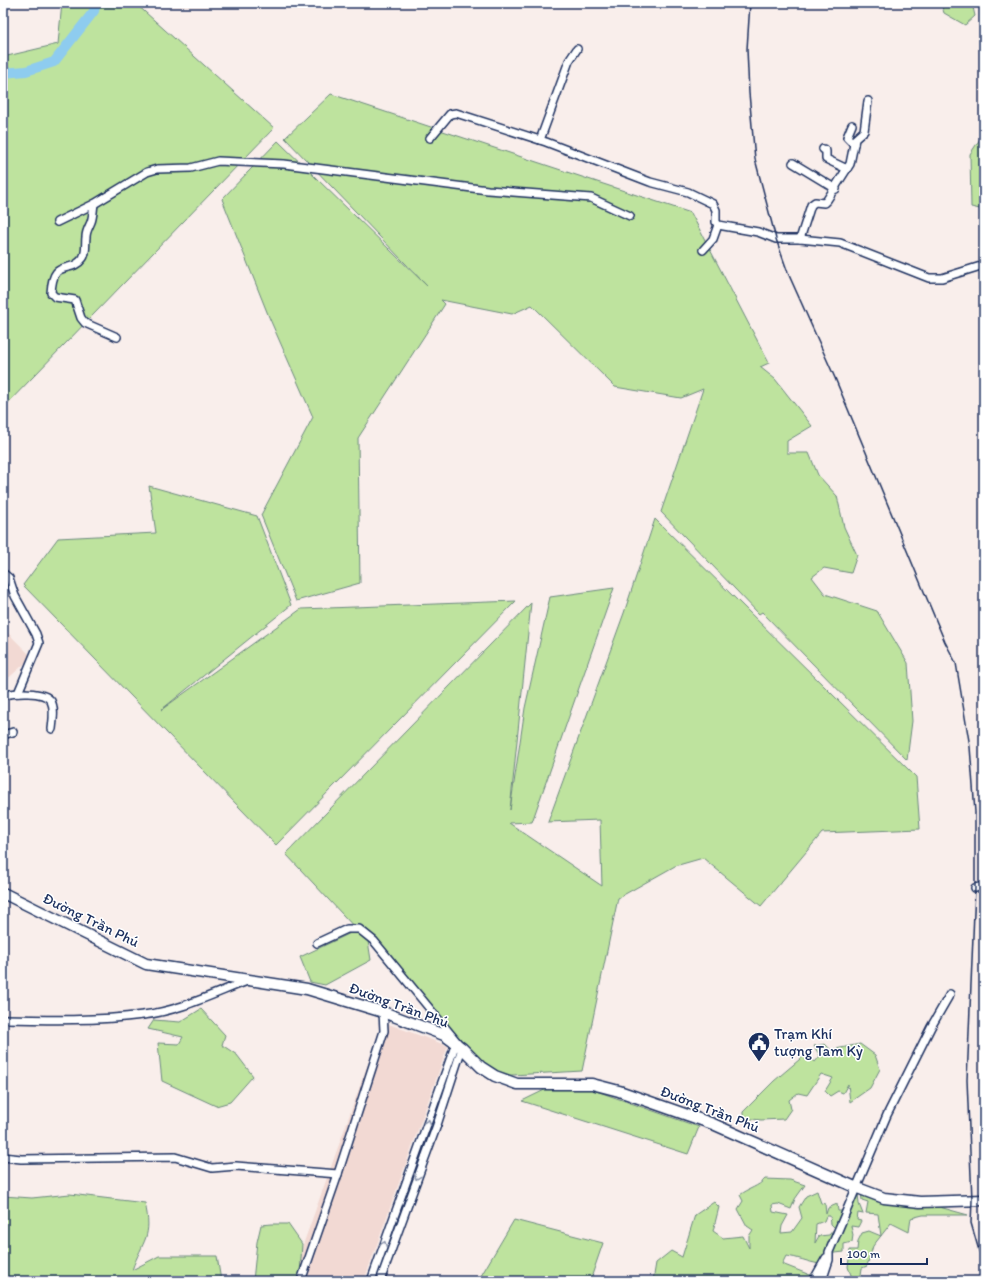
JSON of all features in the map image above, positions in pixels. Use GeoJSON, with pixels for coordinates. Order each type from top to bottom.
{"type":"FeatureCollection","features":[{"type":"Feature","properties":{"kind":"main road","name":"Đường Trần Phú"},"geometry":{"type":"LineString","coordinates":[[3,893],[146,964],[247,981],[306,989],[383,1012],[444,1035],[459,1045],[481,1067],[507,1082],[517,1084],[592,1084],[619,1091],[713,1124],[884,1198],[908,1202],[984,1200]]}},
{"type":"Feature","properties":{"kind":"street"},"geometry":{"type":"LineString","coordinates":[[540,140],[569,62],[577,49]]}},
{"type":"Feature","properties":{"kind":"street"},"geometry":{"type":"LineString","coordinates":[[800,239],[811,205],[815,202],[824,203],[827,200],[836,189],[847,169],[852,158],[856,137],[864,130],[868,101]]}},
{"type":"Feature","properties":{"kind":"street"},"geometry":{"type":"LineString","coordinates":[[430,138],[453,113],[540,140],[650,182],[688,192],[709,201],[715,207],[716,222],[718,225],[713,239],[703,250]]}},
{"type":"Feature","properties":{"kind":"street"},"geometry":{"type":"LineString","coordinates":[[852,125],[847,137],[854,144]]}},
{"type":"Feature","properties":{"kind":"street"},"geometry":{"type":"LineString","coordinates":[[823,149],[826,151],[826,159],[847,169]]}},
{"type":"Feature","properties":{"kind":"street"},"geometry":{"type":"LineString","coordinates":[[57,222],[94,204],[153,170],[183,169],[212,162],[284,164],[488,190],[591,198],[630,216]]}},
{"type":"Feature","properties":{"kind":"street"},"geometry":{"type":"LineString","coordinates":[[792,163],[836,189]]}},
{"type":"Feature","properties":{"kind":"street"},"geometry":{"type":"LineString","coordinates":[[94,204],[91,221],[86,232],[84,255],[78,263],[62,268],[55,274],[52,281],[51,292],[56,297],[75,300],[80,318],[85,323],[117,337]]}},
{"type":"Feature","properties":{"kind":"street"},"geometry":{"type":"LineString","coordinates":[[718,225],[758,232],[776,239],[800,239],[840,243],[922,277],[942,278],[984,265]]}},
{"type":"Feature","properties":{"kind":"street"},"geometry":{"type":"LineString","coordinates":[[3,573],[9,578],[16,596],[36,634],[38,643],[18,693]]}},
{"type":"Feature","properties":{"kind":"street"},"geometry":{"type":"LineString","coordinates":[[3,695],[18,693],[43,695],[48,698],[53,713],[52,729]]}},
{"type":"Feature","properties":{"kind":"street"},"geometry":{"type":"LineString","coordinates":[[3,735],[13,732]]}},
{"type":"Feature","properties":{"kind":"street"},"geometry":{"type":"LineString","coordinates":[[975,888],[984,886]]}},
{"type":"Feature","properties":{"kind":"street"},"geometry":{"type":"LineString","coordinates":[[317,943],[347,929],[359,929],[374,941],[459,1045]]}},
{"type":"Feature","properties":{"kind":"street"},"geometry":{"type":"LineString","coordinates":[[3,1019],[75,1020],[144,1015],[186,1005],[247,981]]}},
{"type":"Feature","properties":{"kind":"street"},"geometry":{"type":"LineString","coordinates":[[813,1281],[842,1225],[856,1187],[887,1115],[934,1021],[950,994]]}},
{"type":"Feature","properties":{"kind":"street"},"geometry":{"type":"LineString","coordinates":[[300,1281],[338,1174],[384,1031],[383,1012]]}},
{"type":"Feature","properties":{"kind":"street"},"geometry":{"type":"LineString","coordinates":[[371,1281],[459,1045]]}},
{"type":"Feature","properties":{"kind":"street"},"geometry":{"type":"LineString","coordinates":[[380,1281],[437,1125],[459,1045]]}},
{"type":"Feature","properties":{"kind":"street"},"geometry":{"type":"LineString","coordinates":[[3,1157],[21,1159],[175,1157],[212,1168],[236,1166],[338,1174]]}},
{"type":"Feature","properties":{"kind":"street"},"geometry":{"type":"LineString","coordinates":[[822,1281],[829,1260],[829,1252]]}},
{"type":"Feature","properties":{"kind":"shaded area"},"geometry":{"type":"Polygon","coordinates":[[[6,631],[32,657],[3,683],[3,633],[6,631]]]}},
{"type":"Feature","properties":{"kind":"shaded area"},"geometry":{"type":"Polygon","coordinates":[[[383,1022],[448,1046],[364,1281],[290,1281],[383,1022]]]}},
{"type":"Feature","properties":{"kind":"green space"},"geometry":{"type":"Polygon","coordinates":[[[62,3],[135,3],[274,128],[3,408],[3,57],[58,44],[62,3]]]}},
{"type":"Feature","properties":{"kind":"green space"},"geometry":{"type":"Polygon","coordinates":[[[941,3],[972,3],[975,16],[965,25],[944,13],[941,3]]]}},
{"type":"Feature","properties":{"kind":"green space"},"geometry":{"type":"Polygon","coordinates":[[[331,94],[691,213],[769,363],[760,367],[775,379],[812,426],[787,441],[787,453],[809,453],[818,475],[837,496],[844,527],[857,555],[851,573],[824,568],[812,577],[825,594],[877,611],[908,663],[912,721],[907,760],[762,612],[759,614],[661,512],[703,389],[681,398],[615,387],[532,305],[512,314],[441,300],[445,304],[358,438],[360,583],[296,601],[261,515],[313,417],[269,317],[222,199],[278,141],[427,286],[285,138],[331,94]]]}},
{"type":"Feature","properties":{"kind":"green space"},"geometry":{"type":"Polygon","coordinates":[[[984,133],[984,210],[971,207],[970,154],[984,133]]]}},
{"type":"Feature","properties":{"kind":"green space"},"geometry":{"type":"Polygon","coordinates":[[[149,486],[257,516],[291,605],[161,710],[301,609],[516,601],[276,845],[23,585],[58,538],[156,533],[149,486]]]}},
{"type":"Feature","properties":{"kind":"green space"},"geometry":{"type":"Polygon","coordinates":[[[655,519],[916,777],[920,829],[822,833],[761,906],[703,858],[675,866],[618,898],[582,1071],[495,1076],[368,941],[371,960],[325,985],[310,982],[300,957],[357,930],[286,854],[531,603],[510,810],[525,708],[550,597],[614,588],[532,822],[509,823],[602,886],[600,820],[548,822],[624,613],[655,519]]]}},
{"type":"Feature","properties":{"kind":"green space"},"geometry":{"type":"Polygon","coordinates":[[[201,1009],[225,1035],[222,1045],[237,1055],[253,1076],[230,1102],[216,1106],[162,1081],[158,1043],[179,1044],[183,1037],[148,1029],[154,1020],[180,1022],[201,1009]]]}},
{"type":"Feature","properties":{"kind":"green space"},"geometry":{"type":"Polygon","coordinates":[[[825,1044],[831,1050],[860,1044],[875,1055],[880,1069],[870,1088],[850,1102],[848,1084],[843,1093],[838,1091],[830,1096],[825,1091],[833,1078],[821,1074],[807,1095],[798,1093],[789,1100],[791,1109],[784,1119],[761,1120],[743,1118],[743,1112],[774,1081],[806,1054],[815,1062],[820,1056],[814,1046],[825,1044]]]}},
{"type":"Feature","properties":{"kind":"green space"},"geometry":{"type":"Polygon","coordinates":[[[565,1080],[699,1127],[688,1154],[522,1101],[565,1080]]]}},
{"type":"Feature","properties":{"kind":"green space"},"geometry":{"type":"Polygon","coordinates":[[[765,1179],[790,1180],[805,1185],[795,1199],[791,1209],[778,1204],[772,1205],[773,1212],[788,1215],[782,1226],[781,1233],[792,1232],[802,1218],[799,1207],[806,1196],[817,1191],[821,1203],[825,1204],[826,1214],[828,1208],[837,1204],[838,1211],[844,1211],[858,1193],[859,1204],[863,1214],[858,1213],[857,1220],[861,1221],[858,1227],[851,1226],[853,1235],[852,1242],[844,1244],[844,1252],[827,1254],[819,1264],[786,1256],[782,1264],[810,1275],[819,1270],[827,1274],[826,1281],[653,1281],[656,1263],[671,1251],[682,1257],[695,1215],[714,1202],[719,1207],[713,1231],[723,1238],[743,1236],[749,1248],[749,1236],[753,1230],[747,1226],[738,1209],[743,1201],[740,1195],[765,1179]],[[826,1216],[824,1221],[816,1224],[815,1243],[819,1236],[829,1235],[835,1228],[831,1224],[830,1216],[826,1216]]]}},
{"type":"Feature","properties":{"kind":"green space"},"geometry":{"type":"Polygon","coordinates":[[[861,1193],[925,1203],[968,1215],[923,1215],[911,1218],[909,1232],[891,1223],[881,1236],[878,1214],[866,1213],[868,1202],[862,1200],[861,1193]]]}},
{"type":"Feature","properties":{"kind":"green space"},"geometry":{"type":"Polygon","coordinates":[[[70,1194],[145,1203],[148,1224],[146,1238],[132,1270],[159,1256],[217,1256],[221,1281],[3,1281],[3,1196],[32,1198],[70,1194]]]}},
{"type":"Feature","properties":{"kind":"green space"},"geometry":{"type":"Polygon","coordinates":[[[514,1220],[603,1243],[590,1281],[478,1281],[514,1220]]]}},
{"type":"Feature","properties":{"kind":"green space"},"geometry":{"type":"Polygon","coordinates":[[[288,1224],[302,1244],[300,1273],[295,1281],[253,1281],[257,1242],[261,1225],[288,1224]]]}},
{"type":"Feature","properties":{"kind":"green space"},"geometry":{"type":"Polygon","coordinates":[[[869,1231],[881,1236],[873,1246],[867,1266],[862,1268],[860,1281],[851,1281],[851,1275],[848,1267],[850,1250],[857,1250],[858,1241],[862,1233],[869,1231]]]}},
{"type":"Feature","properties":{"kind":"waterway"},"geometry":{"type":"LineString","coordinates":[[3,73],[26,71],[54,62],[94,11],[96,3]]}},
{"type":"Feature","properties":{"kind":"railway"},"geometry":{"type":"LineString","coordinates":[[750,3],[747,49],[755,159],[776,239],[788,273],[835,378],[945,642],[956,663],[970,747],[975,812],[975,888],[967,1080],[972,1200],[971,1223],[984,1268]]}},
{"type":"Feature","properties":{"kind":"place","name":"Trạm Khí tượng Tam Kỳ"},"geometry":{"type":"Point","coordinates":[759,1062]}}]}
